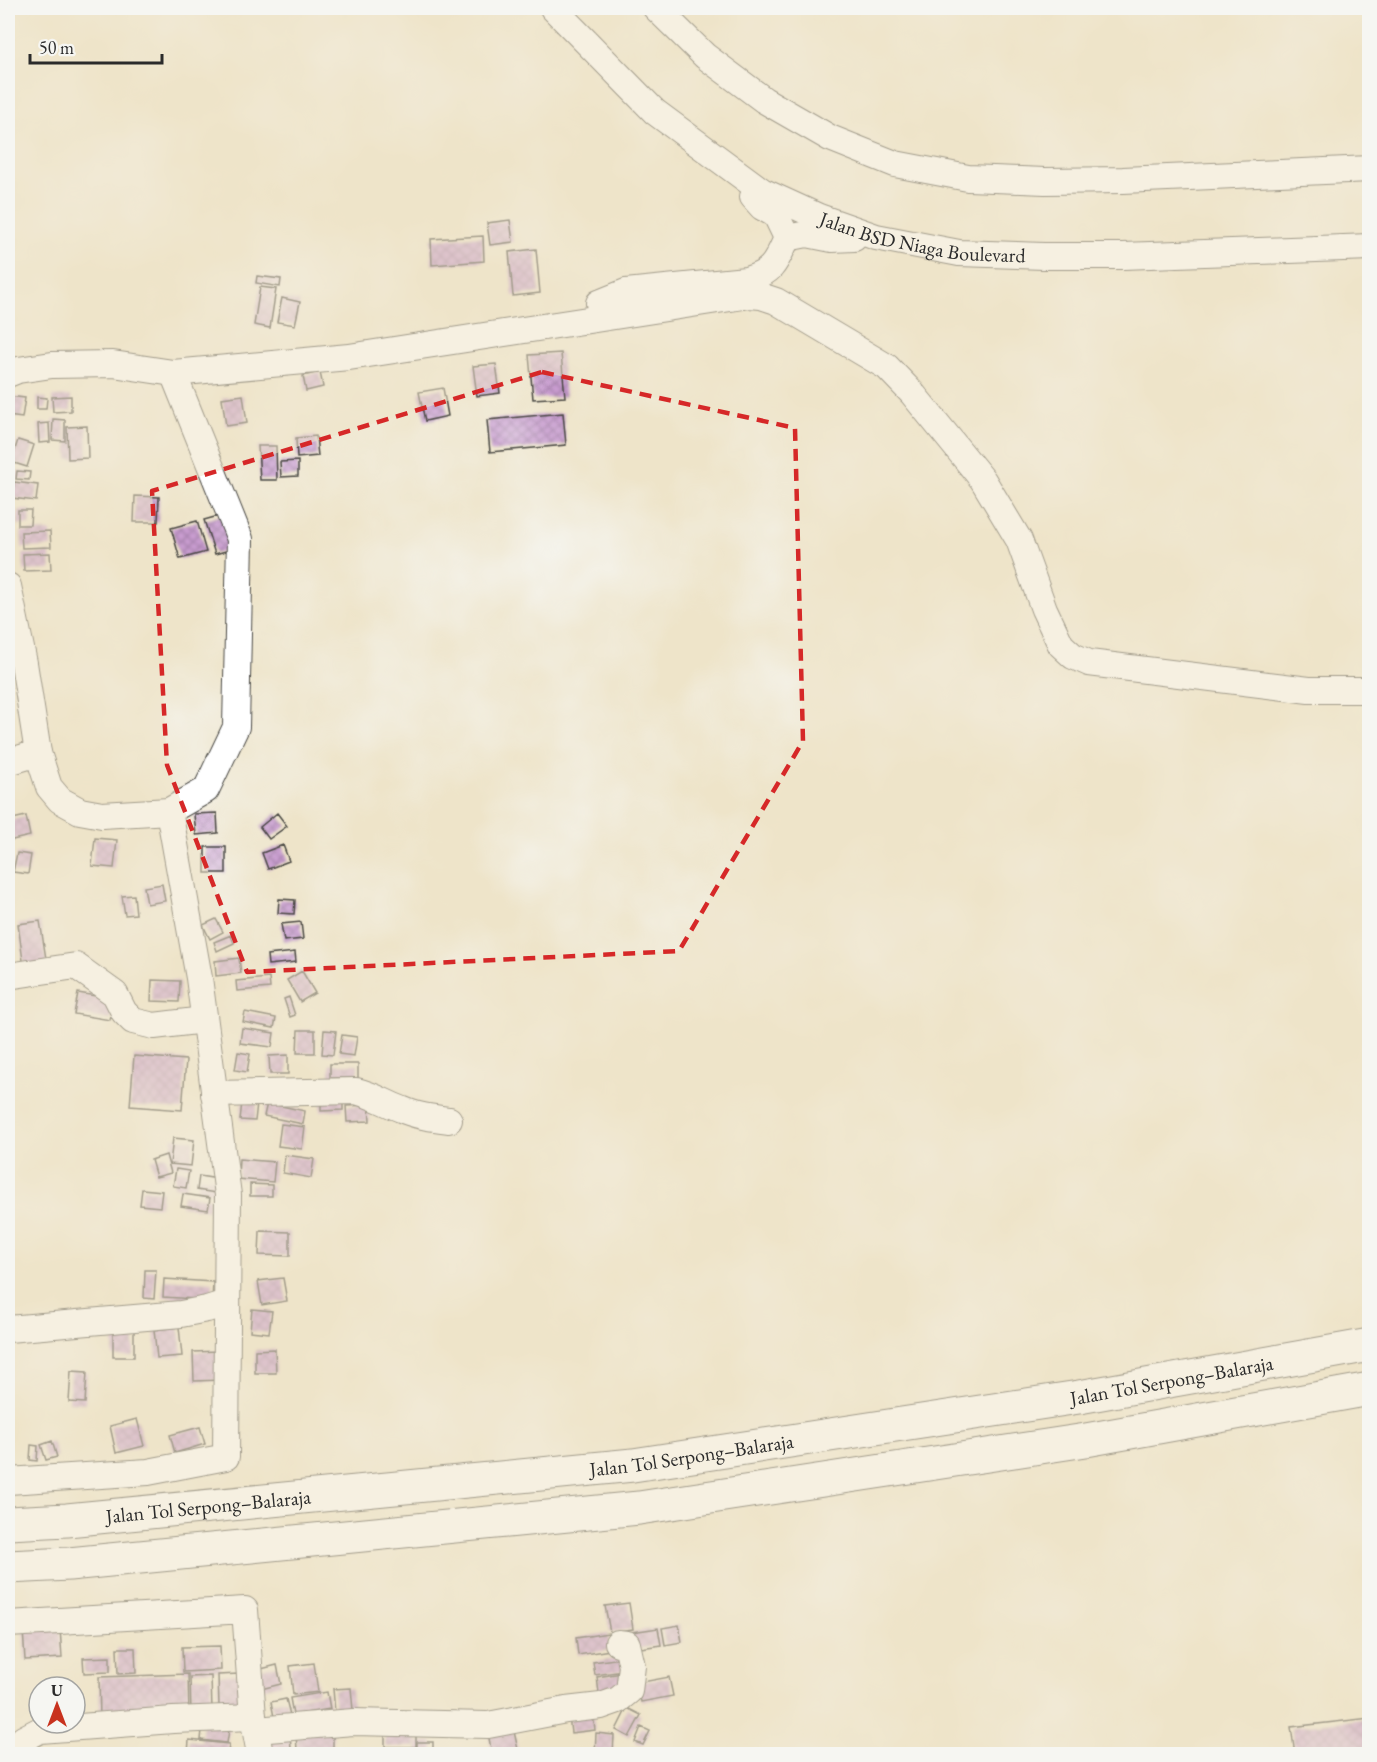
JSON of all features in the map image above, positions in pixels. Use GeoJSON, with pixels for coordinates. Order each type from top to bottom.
{"type":"FeatureCollection","features":[{"type":"Feature","properties":{"kind":"highway","name":"Jalan Tol Serpong–Balaraja"},"geometry":{"type":"LineString","coordinates":[[8,1523],[67,1520],[633,1465],[1079,1397],[1370,1345]]}},
{"type":"Feature","properties":{"kind":"highway"},"geometry":{"type":"LineString","coordinates":[[8,1567],[69,1564],[639,1508],[1086,1440],[1370,1389]]}},
{"type":"Feature","properties":{"kind":"street","name":"Jalan BSD Niaga Boulevard"},"geometry":{"type":"LineString","coordinates":[[553,8],[655,112],[762,191],[819,217],[876,237],[959,253],[1044,256],[1370,247]]}},
{"type":"Feature","properties":{"kind":"street"},"geometry":{"type":"LineString","coordinates":[[656,8],[705,56],[764,100],[830,138],[895,164],[968,178],[1045,181],[1123,180],[1370,169]]}},
{"type":"Feature","properties":{"kind":"street"},"geometry":{"type":"LineString","coordinates":[[723,163],[762,207],[776,215],[787,238]]}},
{"type":"Feature","properties":{"kind":"street"},"geometry":{"type":"LineString","coordinates":[[787,238],[807,234],[832,238],[876,237]]}},
{"type":"Feature","properties":{"kind":"street"},"geometry":{"type":"LineString","coordinates":[[602,317],[599,303],[626,292],[760,277],[773,267],[787,238]]}},
{"type":"Feature","properties":{"kind":"street"},"geometry":{"type":"LineString","coordinates":[[8,374],[18,370],[52,365],[113,364],[173,373],[350,357],[750,295],[761,296],[776,301],[887,367],[924,407],[983,480],[1019,540],[1044,609],[1061,645],[1073,656],[1089,663],[1274,686],[1309,690],[1370,690]]}},
{"type":"Feature","properties":{"kind":"street"},"geometry":{"type":"LineString","coordinates":[[8,586],[24,663],[38,753],[49,787],[60,800],[80,812],[102,815],[169,811],[206,790],[236,727],[240,540],[173,373]]}},
{"type":"Feature","properties":{"kind":"street"},"geometry":{"type":"LineString","coordinates":[[8,762],[38,753]]}},
{"type":"Feature","properties":{"kind":"street"},"geometry":{"type":"LineString","coordinates":[[8,1481],[148,1472],[226,1457],[228,1195],[199,978],[169,811]]}},
{"type":"Feature","properties":{"kind":"street"},"geometry":{"type":"LineString","coordinates":[[8,976],[76,966],[114,994],[124,1012],[133,1021],[154,1026],[204,1020]]}},
{"type":"Feature","properties":{"kind":"street"},"geometry":{"type":"LineString","coordinates":[[214,1094],[356,1091],[374,1095],[401,1110],[449,1120]]}},
{"type":"Feature","properties":{"kind":"street"},"geometry":{"type":"LineString","coordinates":[[8,1329],[171,1315],[207,1309],[226,1303]]}},
{"type":"Feature","properties":{"kind":"street"},"geometry":{"type":"LineString","coordinates":[[8,1624],[244,1610],[256,1734]]}},
{"type":"Feature","properties":{"kind":"street"},"geometry":{"type":"LineString","coordinates":[[16,1755],[23,1739],[40,1730],[256,1734],[353,1722],[488,1725],[566,1710],[601,1706],[618,1700],[629,1691],[632,1666],[627,1644],[618,1643]]}},
{"type":"Feature","properties":{"kind":"highlighted area"},"geometry":{"type":"Polygon","coordinates":[[[542,372],[795,428],[803,741],[679,951],[247,972],[167,765],[152,491],[542,372]]]}},
{"type":"Feature","properties":{"kind":"building"},"geometry":{"type":"Polygon","coordinates":[[[510,220],[513,242],[490,245],[487,223],[510,220]]]}},
{"type":"Feature","properties":{"kind":"building"},"geometry":{"type":"Polygon","coordinates":[[[483,236],[484,261],[432,265],[431,239],[483,236]]]}},
{"type":"Feature","properties":{"kind":"building"},"geometry":{"type":"Polygon","coordinates":[[[536,249],[540,293],[513,296],[509,252],[536,249]]]}},
{"type":"Feature","properties":{"kind":"building"},"geometry":{"type":"Polygon","coordinates":[[[257,276],[281,279],[280,287],[256,283],[257,276]]]}},
{"type":"Feature","properties":{"kind":"building"},"geometry":{"type":"Polygon","coordinates":[[[260,287],[276,289],[270,328],[254,325],[260,287]]]}},
{"type":"Feature","properties":{"kind":"building"},"geometry":{"type":"Polygon","coordinates":[[[282,298],[300,302],[295,325],[277,322],[282,298]]]}},
{"type":"Feature","properties":{"kind":"building"},"geometry":{"type":"Polygon","coordinates":[[[561,353],[565,397],[533,399],[529,355],[561,353]]]}},
{"type":"Feature","properties":{"kind":"building"},"geometry":{"type":"Polygon","coordinates":[[[496,364],[500,393],[477,396],[473,366],[496,364]]]}},
{"type":"Feature","properties":{"kind":"building"},"geometry":{"type":"Polygon","coordinates":[[[320,372],[323,387],[306,391],[303,376],[320,372]]]}},
{"type":"Feature","properties":{"kind":"building"},"geometry":{"type":"Polygon","coordinates":[[[443,388],[448,416],[425,421],[419,392],[443,388]]]}},
{"type":"Feature","properties":{"kind":"building"},"geometry":{"type":"Polygon","coordinates":[[[243,395],[247,423],[226,426],[222,398],[243,395]]]}},
{"type":"Feature","properties":{"kind":"building"},"geometry":{"type":"Polygon","coordinates":[[[8,396],[25,398],[22,418],[8,416],[8,396]]]}},
{"type":"Feature","properties":{"kind":"building"},"geometry":{"type":"Polygon","coordinates":[[[71,396],[71,411],[53,412],[52,397],[71,396]]]}},
{"type":"Feature","properties":{"kind":"building"},"geometry":{"type":"Polygon","coordinates":[[[37,397],[47,398],[46,409],[37,409],[37,397]]]}},
{"type":"Feature","properties":{"kind":"building"},"geometry":{"type":"Polygon","coordinates":[[[563,413],[566,445],[490,452],[487,420],[563,413]]]}},
{"type":"Feature","properties":{"kind":"building"},"geometry":{"type":"Polygon","coordinates":[[[53,419],[65,420],[65,441],[52,440],[53,419]]]}},
{"type":"Feature","properties":{"kind":"building"},"geometry":{"type":"Polygon","coordinates":[[[49,423],[50,442],[39,443],[38,424],[49,423]]]}},
{"type":"Feature","properties":{"kind":"building"},"geometry":{"type":"Polygon","coordinates":[[[87,426],[88,458],[68,459],[67,427],[87,426]]]}},
{"type":"Feature","properties":{"kind":"building"},"geometry":{"type":"Polygon","coordinates":[[[316,436],[318,456],[297,458],[296,438],[316,436]]]}},
{"type":"Feature","properties":{"kind":"building"},"geometry":{"type":"Polygon","coordinates":[[[18,440],[34,445],[27,467],[11,462],[18,440]]]}},
{"type":"Feature","properties":{"kind":"building"},"geometry":{"type":"Polygon","coordinates":[[[258,446],[276,446],[277,480],[260,480],[258,446]]]}},
{"type":"Feature","properties":{"kind":"building"},"geometry":{"type":"Polygon","coordinates":[[[298,461],[298,476],[281,477],[280,462],[298,461]]]}},
{"type":"Feature","properties":{"kind":"building"},"geometry":{"type":"Polygon","coordinates":[[[17,471],[30,472],[29,480],[16,479],[17,471]]]}},
{"type":"Feature","properties":{"kind":"building"},"geometry":{"type":"Polygon","coordinates":[[[14,482],[38,485],[36,501],[12,498],[14,482]]]}},
{"type":"Feature","properties":{"kind":"building"},"geometry":{"type":"Polygon","coordinates":[[[135,496],[159,497],[158,522],[134,522],[135,496]]]}},
{"type":"Feature","properties":{"kind":"building"},"geometry":{"type":"Polygon","coordinates":[[[18,510],[31,510],[30,525],[18,525],[18,510]]]}},
{"type":"Feature","properties":{"kind":"building"},"geometry":{"type":"Polygon","coordinates":[[[222,515],[233,549],[215,554],[204,520],[222,515]]]}},
{"type":"Feature","properties":{"kind":"building"},"geometry":{"type":"Polygon","coordinates":[[[197,521],[206,552],[180,559],[171,528],[197,521]]]}},
{"type":"Feature","properties":{"kind":"building"},"geometry":{"type":"Polygon","coordinates":[[[50,531],[51,547],[22,548],[21,532],[50,531]]]}},
{"type":"Feature","properties":{"kind":"building"},"geometry":{"type":"Polygon","coordinates":[[[50,553],[51,570],[24,571],[23,554],[50,553]]]}},
{"type":"Feature","properties":{"kind":"building"},"geometry":{"type":"Polygon","coordinates":[[[217,813],[218,833],[196,835],[194,814],[217,813]]]}},
{"type":"Feature","properties":{"kind":"building"},"geometry":{"type":"Polygon","coordinates":[[[277,813],[287,826],[269,839],[260,827],[277,813]]]}},
{"type":"Feature","properties":{"kind":"building"},"geometry":{"type":"Polygon","coordinates":[[[26,816],[30,836],[8,841],[8,820],[26,816]]]}},
{"type":"Feature","properties":{"kind":"building"},"geometry":{"type":"Polygon","coordinates":[[[95,838],[117,840],[114,868],[92,866],[95,838]]]}},
{"type":"Feature","properties":{"kind":"building"},"geometry":{"type":"Polygon","coordinates":[[[283,845],[289,861],[268,869],[262,853],[283,845]]]}},
{"type":"Feature","properties":{"kind":"building"},"geometry":{"type":"Polygon","coordinates":[[[205,847],[226,847],[226,873],[205,873],[205,847]]]}},
{"type":"Feature","properties":{"kind":"building"},"geometry":{"type":"Polygon","coordinates":[[[17,853],[31,855],[28,874],[13,872],[17,853]]]}},
{"type":"Feature","properties":{"kind":"building"},"geometry":{"type":"Polygon","coordinates":[[[162,884],[165,901],[147,904],[144,887],[162,884]]]}},
{"type":"Feature","properties":{"kind":"building"},"geometry":{"type":"Polygon","coordinates":[[[134,895],[136,914],[125,915],[122,896],[134,895]]]}},
{"type":"Feature","properties":{"kind":"building"},"geometry":{"type":"Polygon","coordinates":[[[279,899],[295,900],[294,914],[278,913],[279,899]]]}},
{"type":"Feature","properties":{"kind":"building"},"geometry":{"type":"Polygon","coordinates":[[[216,919],[223,932],[210,939],[203,925],[216,919]]]}},
{"type":"Feature","properties":{"kind":"building"},"geometry":{"type":"Polygon","coordinates":[[[40,921],[47,965],[24,968],[18,924],[40,921]]]}},
{"type":"Feature","properties":{"kind":"building"},"geometry":{"type":"Polygon","coordinates":[[[301,922],[303,939],[284,941],[281,924],[301,922]]]}},
{"type":"Feature","properties":{"kind":"building"},"geometry":{"type":"Polygon","coordinates":[[[231,935],[234,943],[217,951],[214,942],[231,935]]]}},
{"type":"Feature","properties":{"kind":"building"},"geometry":{"type":"Polygon","coordinates":[[[295,952],[296,962],[268,965],[267,955],[295,952]]]}},
{"type":"Feature","properties":{"kind":"building"},"geometry":{"type":"Polygon","coordinates":[[[239,958],[241,973],[216,976],[215,961],[239,958]]]}},
{"type":"Feature","properties":{"kind":"building"},"geometry":{"type":"Polygon","coordinates":[[[302,971],[315,993],[300,1002],[287,980],[302,971]]]}},
{"type":"Feature","properties":{"kind":"building"},"geometry":{"type":"Polygon","coordinates":[[[269,978],[270,988],[237,991],[236,981],[269,978]]]}},
{"type":"Feature","properties":{"kind":"building"},"geometry":{"type":"Polygon","coordinates":[[[152,980],[180,981],[179,1002],[151,1001],[152,980]]]}},
{"type":"Feature","properties":{"kind":"building"},"geometry":{"type":"Polygon","coordinates":[[[78,993],[114,999],[110,1020],[74,1014],[78,993]]]}},
{"type":"Feature","properties":{"kind":"building"},"geometry":{"type":"Polygon","coordinates":[[[289,997],[295,1015],[290,1017],[284,999],[289,997]]]}},
{"type":"Feature","properties":{"kind":"building"},"geometry":{"type":"Polygon","coordinates":[[[245,1012],[276,1018],[274,1028],[243,1022],[245,1012]]]}},
{"type":"Feature","properties":{"kind":"building"},"geometry":{"type":"Polygon","coordinates":[[[242,1028],[274,1033],[272,1047],[240,1043],[242,1028]]]}},
{"type":"Feature","properties":{"kind":"building"},"geometry":{"type":"Polygon","coordinates":[[[298,1030],[315,1030],[315,1053],[297,1053],[298,1030]]]}},
{"type":"Feature","properties":{"kind":"building"},"geometry":{"type":"Polygon","coordinates":[[[324,1030],[336,1031],[333,1055],[322,1054],[324,1030]]]}},
{"type":"Feature","properties":{"kind":"building"},"geometry":{"type":"Polygon","coordinates":[[[342,1035],[357,1037],[354,1056],[339,1054],[342,1035]]]}},
{"type":"Feature","properties":{"kind":"building"},"geometry":{"type":"Polygon","coordinates":[[[238,1052],[250,1054],[247,1072],[235,1070],[238,1052]]]}},
{"type":"Feature","properties":{"kind":"building"},"geometry":{"type":"Polygon","coordinates":[[[288,1055],[288,1074],[270,1074],[269,1056],[288,1055]]]}},
{"type":"Feature","properties":{"kind":"building"},"geometry":{"type":"Polygon","coordinates":[[[134,1056],[186,1060],[182,1110],[130,1106],[134,1056]]]}},
{"type":"Feature","properties":{"kind":"building"},"geometry":{"type":"Polygon","coordinates":[[[330,1064],[358,1064],[358,1078],[330,1078],[330,1064]]]}},
{"type":"Feature","properties":{"kind":"building"},"geometry":{"type":"Polygon","coordinates":[[[343,1098],[343,1110],[321,1111],[321,1099],[343,1098]]]}},
{"type":"Feature","properties":{"kind":"building"},"geometry":{"type":"Polygon","coordinates":[[[242,1102],[257,1103],[255,1121],[240,1120],[242,1102]]]}},
{"type":"Feature","properties":{"kind":"building"},"geometry":{"type":"Polygon","coordinates":[[[267,1103],[305,1111],[303,1124],[264,1116],[267,1103]]]}},
{"type":"Feature","properties":{"kind":"building"},"geometry":{"type":"Polygon","coordinates":[[[369,1105],[370,1121],[347,1122],[346,1106],[369,1105]]]}},
{"type":"Feature","properties":{"kind":"building"},"geometry":{"type":"Polygon","coordinates":[[[281,1124],[305,1127],[302,1149],[278,1146],[281,1124]]]}},
{"type":"Feature","properties":{"kind":"building"},"geometry":{"type":"Polygon","coordinates":[[[173,1138],[194,1140],[191,1166],[170,1164],[173,1138]]]}},
{"type":"Feature","properties":{"kind":"building"},"geometry":{"type":"Polygon","coordinates":[[[166,1155],[171,1173],[156,1177],[151,1160],[166,1155]]]}},
{"type":"Feature","properties":{"kind":"building"},"geometry":{"type":"Polygon","coordinates":[[[285,1155],[314,1159],[311,1178],[283,1173],[285,1155]]]}},
{"type":"Feature","properties":{"kind":"building"},"geometry":{"type":"Polygon","coordinates":[[[239,1159],[275,1162],[273,1182],[238,1179],[239,1159]]]}},
{"type":"Feature","properties":{"kind":"building"},"geometry":{"type":"Polygon","coordinates":[[[176,1169],[189,1171],[186,1188],[173,1186],[176,1169]]]}},
{"type":"Feature","properties":{"kind":"building"},"geometry":{"type":"Polygon","coordinates":[[[199,1176],[218,1179],[216,1193],[197,1190],[199,1176]]]}},
{"type":"Feature","properties":{"kind":"building"},"geometry":{"type":"Polygon","coordinates":[[[250,1184],[272,1185],[272,1196],[250,1196],[250,1184]]]}},
{"type":"Feature","properties":{"kind":"building"},"geometry":{"type":"Polygon","coordinates":[[[142,1189],[162,1191],[160,1207],[140,1205],[142,1189]]]}},
{"type":"Feature","properties":{"kind":"building"},"geometry":{"type":"Polygon","coordinates":[[[183,1194],[210,1198],[208,1210],[181,1206],[183,1194]]]}},
{"type":"Feature","properties":{"kind":"building"},"geometry":{"type":"Polygon","coordinates":[[[260,1231],[290,1232],[290,1256],[259,1255],[260,1231]]]}},
{"type":"Feature","properties":{"kind":"building"},"geometry":{"type":"Polygon","coordinates":[[[145,1270],[156,1270],[154,1299],[144,1298],[145,1270]]]}},
{"type":"Feature","properties":{"kind":"building"},"geometry":{"type":"Polygon","coordinates":[[[283,1278],[287,1301],[262,1305],[258,1281],[283,1278]]]}},
{"type":"Feature","properties":{"kind":"building"},"geometry":{"type":"Polygon","coordinates":[[[164,1279],[213,1282],[212,1300],[163,1297],[164,1279]]]}},
{"type":"Feature","properties":{"kind":"building"},"geometry":{"type":"Polygon","coordinates":[[[252,1309],[272,1311],[269,1333],[250,1331],[252,1309]]]}},
{"type":"Feature","properties":{"kind":"building"},"geometry":{"type":"Polygon","coordinates":[[[179,1327],[182,1356],[157,1358],[154,1330],[179,1327]]]}},
{"type":"Feature","properties":{"kind":"building"},"geometry":{"type":"Polygon","coordinates":[[[113,1331],[134,1331],[134,1357],[113,1357],[113,1331]]]}},
{"type":"Feature","properties":{"kind":"building"},"geometry":{"type":"Polygon","coordinates":[[[275,1349],[276,1373],[255,1373],[255,1350],[275,1349]]]}},
{"type":"Feature","properties":{"kind":"building"},"geometry":{"type":"Polygon","coordinates":[[[219,1351],[221,1380],[194,1381],[193,1352],[219,1351]]]}},
{"type":"Feature","properties":{"kind":"building"},"geometry":{"type":"Polygon","coordinates":[[[71,1371],[87,1372],[85,1403],[69,1402],[71,1371]]]}},
{"type":"Feature","properties":{"kind":"building"},"geometry":{"type":"Polygon","coordinates":[[[137,1419],[144,1446],[116,1453],[110,1426],[137,1419]]]}},
{"type":"Feature","properties":{"kind":"building"},"geometry":{"type":"Polygon","coordinates":[[[200,1427],[205,1444],[175,1453],[170,1435],[200,1427]]]}},
{"type":"Feature","properties":{"kind":"building"},"geometry":{"type":"Polygon","coordinates":[[[52,1441],[57,1457],[46,1460],[41,1445],[52,1441]]]}},
{"type":"Feature","properties":{"kind":"building"},"geometry":{"type":"Polygon","coordinates":[[[31,1445],[38,1446],[37,1461],[30,1460],[31,1445]]]}},
{"type":"Feature","properties":{"kind":"building"},"geometry":{"type":"Polygon","coordinates":[[[629,1603],[633,1629],[610,1632],[605,1606],[629,1603]]]}},
{"type":"Feature","properties":{"kind":"building"},"geometry":{"type":"Polygon","coordinates":[[[679,1625],[682,1642],[665,1645],[662,1628],[679,1625]]]}},
{"type":"Feature","properties":{"kind":"building"},"geometry":{"type":"Polygon","coordinates":[[[60,1628],[62,1658],[25,1660],[23,1630],[60,1628]]]}},
{"type":"Feature","properties":{"kind":"building"},"geometry":{"type":"Polygon","coordinates":[[[658,1628],[661,1645],[634,1649],[632,1632],[658,1628]]]}},
{"type":"Feature","properties":{"kind":"building"},"geometry":{"type":"Polygon","coordinates":[[[608,1633],[610,1650],[578,1655],[576,1638],[608,1633]]]}},
{"type":"Feature","properties":{"kind":"building"},"geometry":{"type":"Polygon","coordinates":[[[220,1646],[221,1670],[183,1672],[182,1647],[220,1646]]]}},
{"type":"Feature","properties":{"kind":"building"},"geometry":{"type":"Polygon","coordinates":[[[117,1648],[135,1648],[136,1673],[118,1674],[117,1648]]]}},
{"type":"Feature","properties":{"kind":"building"},"geometry":{"type":"Polygon","coordinates":[[[110,1657],[110,1672],[84,1673],[83,1658],[110,1657]]]}},
{"type":"Feature","properties":{"kind":"building"},"geometry":{"type":"Polygon","coordinates":[[[622,1658],[624,1671],[595,1675],[593,1662],[622,1658]]]}},
{"type":"Feature","properties":{"kind":"building"},"geometry":{"type":"Polygon","coordinates":[[[314,1663],[318,1692],[293,1695],[290,1666],[314,1663]]]}},
{"type":"Feature","properties":{"kind":"building"},"geometry":{"type":"Polygon","coordinates":[[[277,1665],[281,1684],[261,1689],[257,1670],[277,1665]]]}},
{"type":"Feature","properties":{"kind":"building"},"geometry":{"type":"Polygon","coordinates":[[[622,1673],[625,1689],[599,1693],[597,1677],[622,1673]]]}},
{"type":"Feature","properties":{"kind":"building"},"geometry":{"type":"Polygon","coordinates":[[[188,1674],[189,1715],[100,1718],[99,1677],[188,1674]]]}},
{"type":"Feature","properties":{"kind":"building"},"geometry":{"type":"Polygon","coordinates":[[[239,1674],[240,1706],[219,1706],[218,1675],[239,1674]]]}},
{"type":"Feature","properties":{"kind":"building"},"geometry":{"type":"Polygon","coordinates":[[[211,1676],[212,1711],[191,1712],[190,1677],[211,1676]]]}},
{"type":"Feature","properties":{"kind":"building"},"geometry":{"type":"Polygon","coordinates":[[[669,1677],[673,1696],[641,1702],[637,1683],[669,1677]]]}},
{"type":"Feature","properties":{"kind":"building"},"geometry":{"type":"Polygon","coordinates":[[[351,1688],[353,1710],[335,1712],[333,1689],[351,1688]]]}},
{"type":"Feature","properties":{"kind":"building"},"geometry":{"type":"Polygon","coordinates":[[[327,1692],[330,1709],[293,1715],[290,1698],[327,1692]]]}},
{"type":"Feature","properties":{"kind":"building"},"geometry":{"type":"Polygon","coordinates":[[[286,1699],[291,1719],[275,1722],[271,1702],[286,1699]]]}},
{"type":"Feature","properties":{"kind":"building"},"geometry":{"type":"Polygon","coordinates":[[[627,1708],[641,1715],[629,1737],[616,1730],[627,1708]]]}},
{"type":"Feature","properties":{"kind":"building"},"geometry":{"type":"Polygon","coordinates":[[[593,1714],[595,1730],[571,1733],[569,1716],[593,1714]]]}},
{"type":"Feature","properties":{"kind":"building"},"geometry":{"type":"Polygon","coordinates":[[[1370,1718],[1370,1754],[1295,1754],[1291,1727],[1370,1718]]]}},
{"type":"Feature","properties":{"kind":"building"},"geometry":{"type":"Polygon","coordinates":[[[203,1720],[230,1724],[227,1743],[201,1740],[203,1720]]]}},
{"type":"Feature","properties":{"kind":"building"},"geometry":{"type":"Polygon","coordinates":[[[513,1727],[519,1754],[492,1754],[488,1733],[513,1727]]]}},
{"type":"Feature","properties":{"kind":"building"},"geometry":{"type":"Polygon","coordinates":[[[641,1727],[650,1731],[643,1745],[635,1742],[641,1727]]]}},
{"type":"Feature","properties":{"kind":"building"},"geometry":{"type":"Polygon","coordinates":[[[385,1728],[416,1728],[416,1747],[385,1747],[385,1728]]]}},
{"type":"Feature","properties":{"kind":"building"},"geometry":{"type":"Polygon","coordinates":[[[333,1729],[333,1751],[297,1752],[296,1730],[333,1729]]]}},
{"type":"Feature","properties":{"kind":"building"},"geometry":{"type":"Polygon","coordinates":[[[290,1731],[291,1750],[264,1751],[264,1732],[290,1731]]]}},
{"type":"Feature","properties":{"kind":"building"},"geometry":{"type":"Polygon","coordinates":[[[596,1733],[614,1735],[613,1754],[595,1754],[596,1733]]]}},
{"type":"Feature","properties":{"kind":"building"},"geometry":{"type":"Polygon","coordinates":[[[189,1740],[229,1744],[228,1754],[188,1754],[189,1740]]]}},
{"type":"Feature","properties":{"kind":"building"},"geometry":{"type":"Polygon","coordinates":[[[417,1742],[433,1742],[433,1754],[417,1754],[417,1742]]]}}]}
